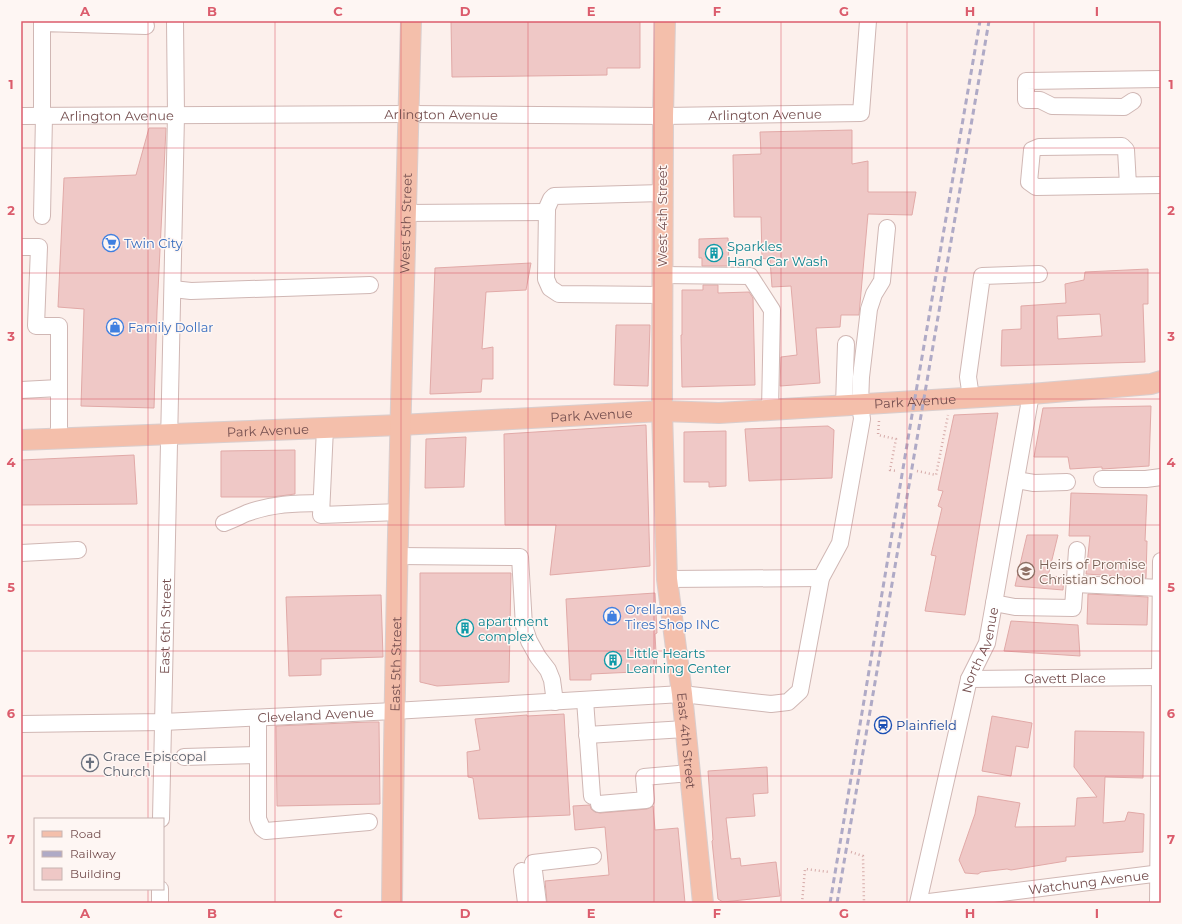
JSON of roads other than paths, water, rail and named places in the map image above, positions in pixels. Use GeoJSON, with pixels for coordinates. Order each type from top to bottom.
{"type":"FeatureCollection","features":[{"type":"Feature","properties":{"kind":"main road","name":"West 5th Street"},"geometry":{"type":"LineString","coordinates":[[400,426],[411,21]]}},
{"type":"Feature","properties":{"kind":"main road","name":"West 4th Street"},"geometry":{"type":"LineString","coordinates":[[662,411],[662,193],[665,21]]}},
{"type":"Feature","properties":{"kind":"main road","name":"Park Avenue"},"geometry":{"type":"LineString","coordinates":[[21,440],[400,426],[662,411],[719,413],[1031,394],[1151,384],[1161,381]]}},
{"type":"Feature","properties":{"kind":"main road","name":"East 4th Street"},"geometry":{"type":"LineString","coordinates":[[662,411],[667,579],[682,694],[703,903]]}},
{"type":"Feature","properties":{"kind":"main road","name":"East 5th Street"},"geometry":{"type":"LineString","coordinates":[[392,903],[394,711],[400,426]]}},
{"type":"Feature","properties":{"kind":"street","name":"East 6th Street"},"geometry":{"type":"LineString","coordinates":[[161,818],[173,289],[176,115],[175,21]]}},
{"type":"Feature","properties":{"kind":"street","name":"Arlington Avenue"},"geometry":{"type":"LineString","coordinates":[[21,116],[408,114],[663,116],[861,113],[868,21]]}},
{"type":"Feature","properties":{"kind":"street"},"geometry":{"type":"LineString","coordinates":[[42,216],[42,23],[146,26]]}},
{"type":"Feature","properties":{"kind":"street"},"geometry":{"type":"LineString","coordinates":[[1132,79],[1133,101],[1124,96],[1051,95],[1040,100],[1026,100],[1026,81],[1132,79],[1161,79]]}},
{"type":"Feature","properties":{"kind":"street"},"geometry":{"type":"LineString","coordinates":[[1128,186],[1126,150],[1122,146],[1039,147],[1032,150],[1029,182],[1036,187],[1128,186],[1161,185]]}},
{"type":"Feature","properties":{"kind":"street"},"geometry":{"type":"LineString","coordinates":[[662,193],[554,196],[549,202],[547,208],[546,279],[550,288],[559,294],[662,295]]}},
{"type":"Feature","properties":{"kind":"street"},"geometry":{"type":"LineString","coordinates":[[405,213],[547,212]]}},
{"type":"Feature","properties":{"kind":"street"},"geometry":{"type":"LineString","coordinates":[[852,404],[861,377],[870,309],[874,294],[882,281],[887,228]]}},
{"type":"Feature","properties":{"kind":"street"},"geometry":{"type":"LineString","coordinates":[[21,247],[39,247],[36,326],[59,326],[59,438]]}},
{"type":"Feature","properties":{"kind":"street"},"geometry":{"type":"LineString","coordinates":[[971,397],[968,377],[982,276],[1039,274]]}},
{"type":"Feature","properties":{"kind":"street"},"geometry":{"type":"LineString","coordinates":[[662,275],[750,276],[772,310],[770,410]]}},
{"type":"Feature","properties":{"kind":"street"},"geometry":{"type":"LineString","coordinates":[[173,289],[191,291],[370,285]]}},
{"type":"Feature","properties":{"kind":"street"},"geometry":{"type":"LineString","coordinates":[[846,344],[852,404]]}},
{"type":"Feature","properties":{"kind":"street"},"geometry":{"type":"LineString","coordinates":[[21,390],[59,388]]}},
{"type":"Feature","properties":{"kind":"street","name":"North Avenue"},"geometry":{"type":"LineString","coordinates":[[918,903],[969,679],[987,643],[1031,394]]}},
{"type":"Feature","properties":{"kind":"street","name":"Cleveland Avenue"},"geometry":{"type":"LineString","coordinates":[[21,724],[163,722],[258,718],[682,694],[771,704],[788,702],[800,691],[821,578],[840,543],[862,419],[852,404]]}},
{"type":"Feature","properties":{"kind":"street"},"geometry":{"type":"LineString","coordinates":[[325,428],[321,514],[399,512]]}},
{"type":"Feature","properties":{"kind":"street"},"geometry":{"type":"LineString","coordinates":[[1102,479],[1161,477]]}},
{"type":"Feature","properties":{"kind":"street"},"geometry":{"type":"LineString","coordinates":[[1016,480],[1034,483],[1067,482]]}},
{"type":"Feature","properties":{"kind":"street"},"geometry":{"type":"LineString","coordinates":[[224,523],[248,513],[280,505],[296,502],[321,503]]}},
{"type":"Feature","properties":{"kind":"street"},"geometry":{"type":"LineString","coordinates":[[21,553],[78,550]]}},
{"type":"Feature","properties":{"kind":"street"},"geometry":{"type":"LineString","coordinates":[[994,603],[1015,607],[1073,608],[1077,550]]}},
{"type":"Feature","properties":{"kind":"street"},"geometry":{"type":"LineString","coordinates":[[398,556],[520,557],[524,626],[529,641],[538,657],[548,670],[552,680],[555,702]]}},
{"type":"Feature","properties":{"kind":"street"},"geometry":{"type":"LineString","coordinates":[[1158,903],[1161,561]]}},
{"type":"Feature","properties":{"kind":"street"},"geometry":{"type":"LineString","coordinates":[[667,579],[821,578]]}},
{"type":"Feature","properties":{"kind":"street"},"geometry":{"type":"LineString","coordinates":[[1075,584],[1161,588]]}},
{"type":"Feature","properties":{"kind":"street","name":"Gavett Place"},"geometry":{"type":"LineString","coordinates":[[969,679],[1160,677]]}},
{"type":"Feature","properties":{"kind":"street"},"geometry":{"type":"LineString","coordinates":[[585,700],[587,735],[595,800],[646,800],[644,776],[690,773]]}},
{"type":"Feature","properties":{"kind":"street"},"geometry":{"type":"LineString","coordinates":[[258,718],[258,819],[262,828],[266,831],[369,822]]}},
{"type":"Feature","properties":{"kind":"street"},"geometry":{"type":"LineString","coordinates":[[587,735],[685,729]]}},
{"type":"Feature","properties":{"kind":"street"},"geometry":{"type":"LineString","coordinates":[[184,757],[258,755]]}},
{"type":"Feature","properties":{"kind":"street"},"geometry":{"type":"LineString","coordinates":[[538,903],[533,863],[593,856]]}},
{"type":"Feature","properties":{"kind":"street"},"geometry":{"type":"LineString","coordinates":[[522,871],[526,903]]}},
{"type":"Feature","properties":{"kind":"street","name":"Watchung Avenue"},"geometry":{"type":"LineString","coordinates":[[921,903],[968,900],[1159,874]]}},
{"type":"Feature","properties":{"kind":"street"},"geometry":{"type":"LineString","coordinates":[[160,890],[160,903]]}},
{"type":"Feature","properties":{"kind":"railway"},"geometry":{"type":"LineString","coordinates":[[830,903],[980,21]]}},
{"type":"Feature","properties":{"kind":"railway"},"geometry":{"type":"LineString","coordinates":[[837,903],[989,21]]}},
{"type":"Feature","properties":{"kind":"place","name":"Twin City"},"geometry":{"type":"Point","coordinates":[111,243]}},
{"type":"Feature","properties":{"kind":"place","name":"Sparkles Hand Car Wash"},"geometry":{"type":"Point","coordinates":[714,253]}},
{"type":"Feature","properties":{"kind":"place","name":"Family Dollar"},"geometry":{"type":"Point","coordinates":[115,327]}},
{"type":"Feature","properties":{"kind":"place","name":"Heirs of Promise Christian School"},"geometry":{"type":"Point","coordinates":[1026,571]}},
{"type":"Feature","properties":{"kind":"place","name":"Orellanas Tires Shop INC"},"geometry":{"type":"Point","coordinates":[612,616]}},
{"type":"Feature","properties":{"kind":"place","name":"apartment complex"},"geometry":{"type":"Point","coordinates":[465,628]}},
{"type":"Feature","properties":{"kind":"place","name":"Little Hearts Learning Center"},"geometry":{"type":"Point","coordinates":[613,660]}},
{"type":"Feature","properties":{"kind":"place","name":"Plainfield"},"geometry":{"type":"Point","coordinates":[883,725]}},
{"type":"Feature","properties":{"kind":"place","name":"Grace Episcopal Church"},"geometry":{"type":"Point","coordinates":[90,763]}}]}
